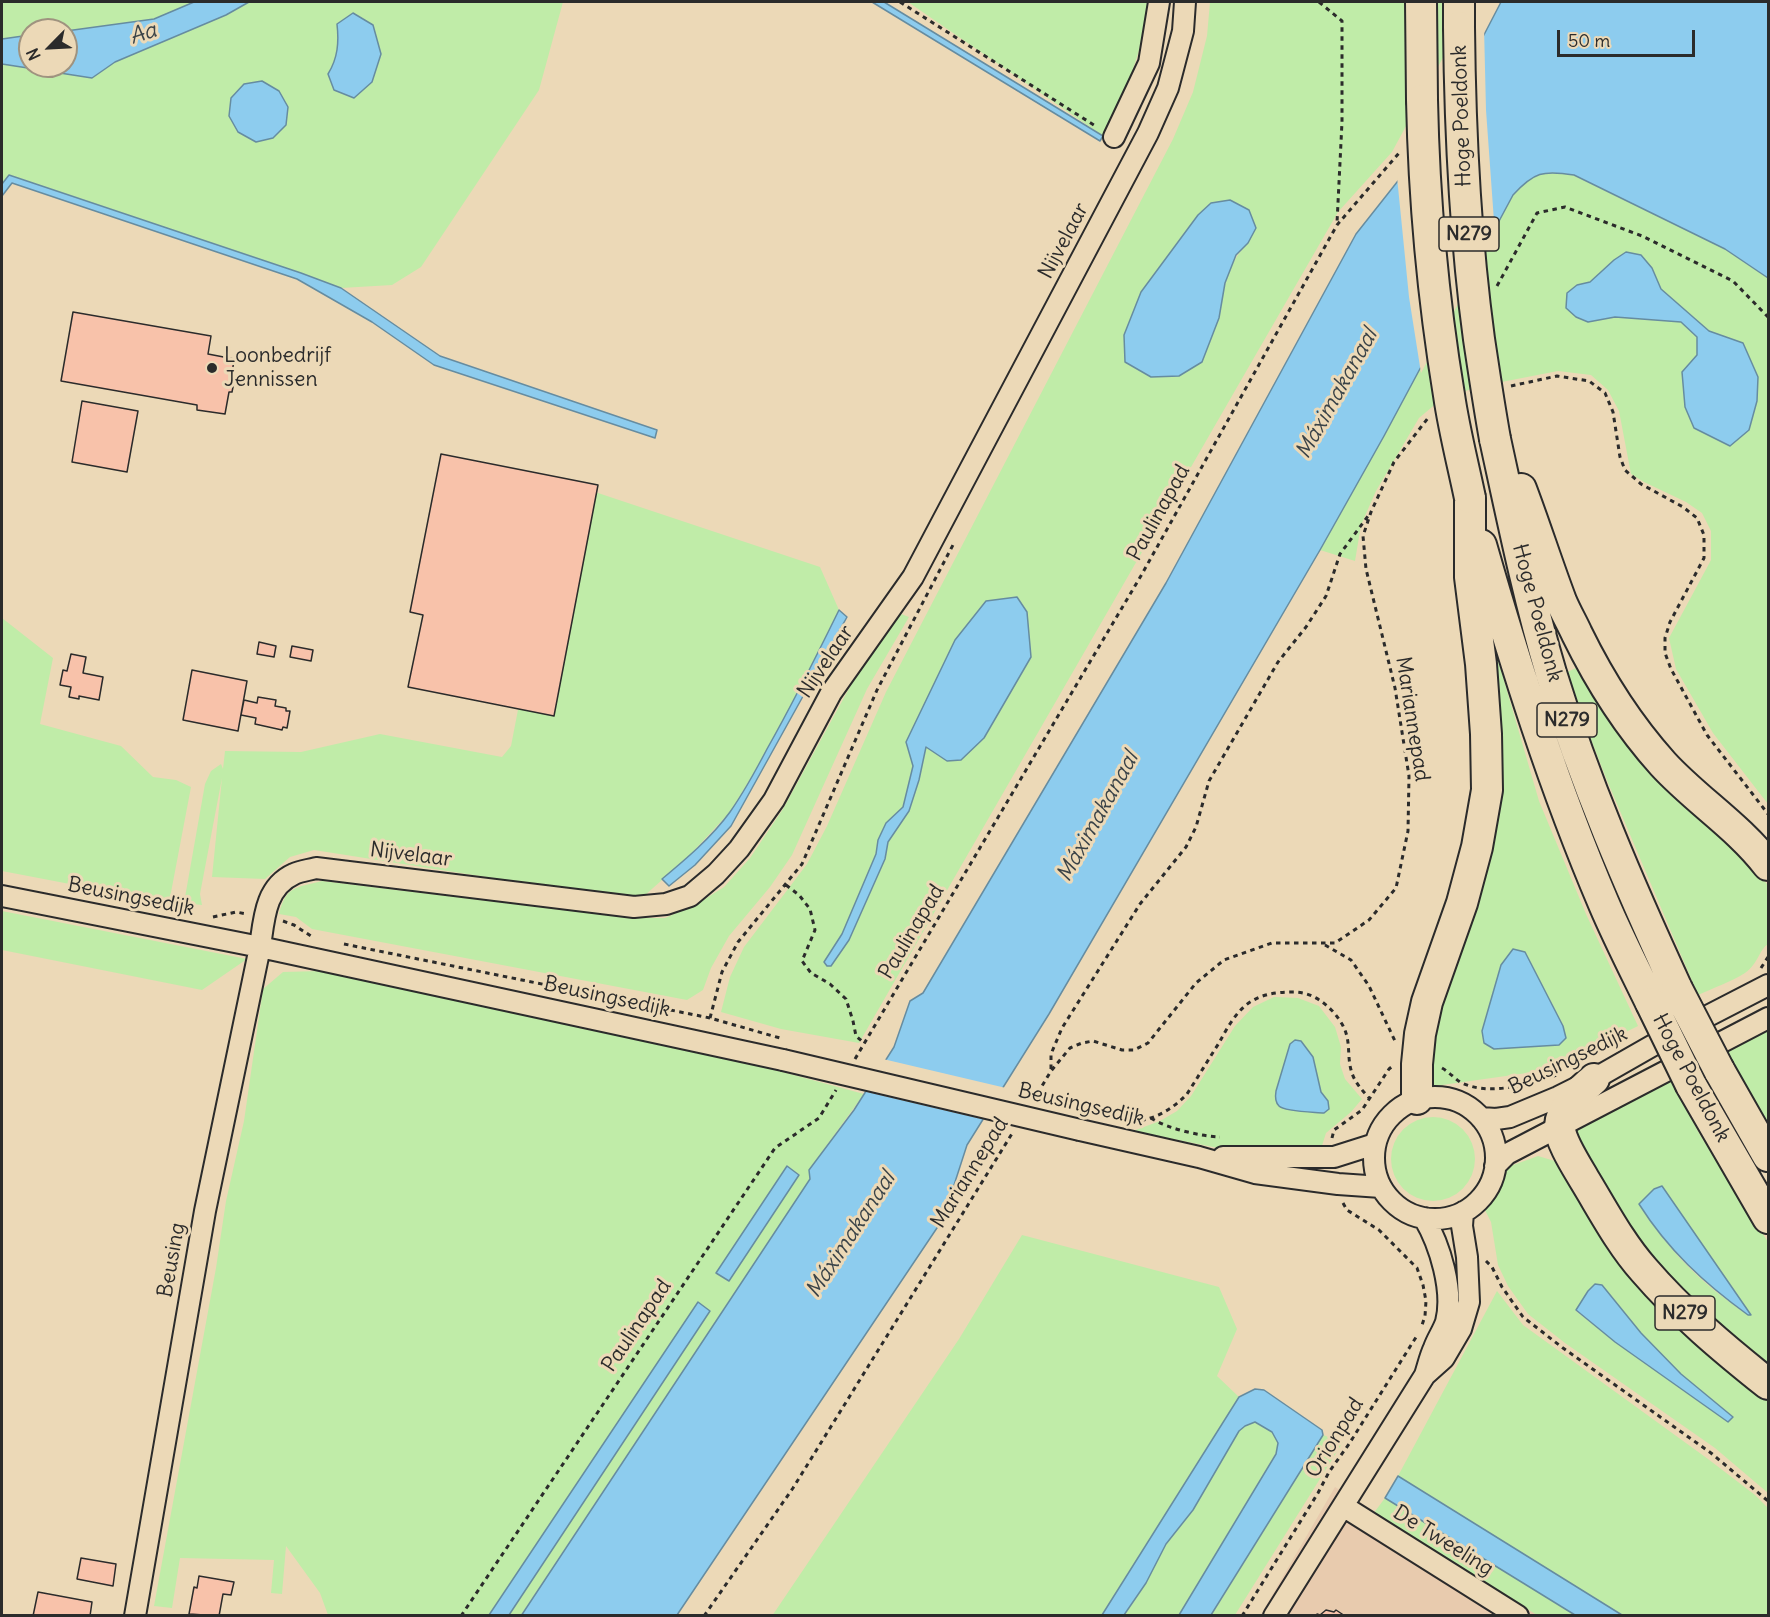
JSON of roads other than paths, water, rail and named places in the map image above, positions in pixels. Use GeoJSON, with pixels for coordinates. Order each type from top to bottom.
{"type":"FeatureCollection","features":[{"type":"Feature","properties":{"kind":"highway","name":"Hoge Poeldonk"},"geometry":{"type":"LineString","coordinates":[[1421,2],[1423,138],[1431,259],[1449,397],[1480,540],[1507,634],[1556,782],[1604,905],[1691,1085],[1768,1218]]}},
{"type":"Feature","properties":{"kind":"highway","name":"Hoge Poeldonk"},"geometry":{"type":"LineString","coordinates":[[1459,14],[1466,199],[1479,338],[1495,439],[1515,533],[1552,674],[1588,782],[1614,850],[1677,989],[1719,1070],[1768,1156]]}},
{"type":"Feature","properties":{"kind":"highway","name":"N279"},"geometry":{"type":"LineString","coordinates":[[1495,439],[1518,480],[1562,603],[1590,660],[1615,702],[1642,740],[1664,765],[1738,831],[1768,865]]}},
{"type":"Feature","properties":{"kind":"highway","name":"N279"},"geometry":{"type":"LineString","coordinates":[[1417,1099],[1401,1063],[1420,1034],[1427,1002],[1462,903],[1477,847],[1487,790],[1485,711],[1470,577],[1470,498]]}},
{"type":"Feature","properties":{"kind":"highway"},"geometry":{"type":"LineString","coordinates":[[1559,1128],[1567,1107],[1594,1079]]}},
{"type":"Feature","properties":{"kind":"highway","name":"N279"},"geometry":{"type":"LineString","coordinates":[[1559,1128],[1572,1158],[1614,1229],[1643,1269],[1680,1308],[1768,1384]]}},
{"type":"Feature","properties":{"kind":"street"},"geometry":{"type":"LineString","coordinates":[[1114,137],[1149,63],[1159,2]]}},
{"type":"Feature","properties":{"kind":"street","name":"Nijvelaar"},"geometry":{"type":"LineString","coordinates":[[260,947],[264,918],[273,890],[295,873],[316,868],[634,907],[666,904],[690,896],[716,873],[738,849],[774,800],[831,693],[913,577],[1148,133],[1168,88],[1183,30],[1185,2]]}},
{"type":"Feature","properties":{"kind":"street","name":"Beusingsedijk"},"geometry":{"type":"LineString","coordinates":[[2,896],[260,947],[783,1060],[1199,1157],[1255,1173],[1381,1187]]}},
{"type":"Feature","properties":{"kind":"street","name":"Beusing"},"geometry":{"type":"LineString","coordinates":[[135,1616],[205,1211],[260,947]]}},
{"type":"Feature","properties":{"kind":"street","name":"Beusingsedijk"},"geometry":{"type":"LineString","coordinates":[[1481,1118],[1496,1119],[1518,1114],[1594,1079],[1671,1035],[1764,977]]}},
{"type":"Feature","properties":{"kind":"street"},"geometry":{"type":"LineString","coordinates":[[1495,1166],[1507,1154],[1768,1018]]}},
{"type":"Feature","properties":{"kind":"street"},"geometry":{"type":"LineString","coordinates":[[1434,1097],[1452,1099],[1468,1107],[1481,1118],[1490,1133],[1495,1149],[1495,1166],[1490,1185],[1479,1200],[1463,1212],[1444,1218],[1424,1218],[1408,1213],[1395,1204],[1381,1187],[1374,1161],[1375,1144],[1390,1116],[1417,1099],[1434,1097]]}},
{"type":"Feature","properties":{"kind":"street","name":"Beusingsedijk"},"geometry":{"type":"LineString","coordinates":[[1199,1157],[1335,1157],[1375,1144]]}},
{"type":"Feature","properties":{"kind":"street"},"geometry":{"type":"LineString","coordinates":[[1425,1375],[1444,1359],[1461,1329],[1469,1302],[1467,1257],[1462,1226],[1463,1212]]}},
{"type":"Feature","properties":{"kind":"street"},"geometry":{"type":"LineString","coordinates":[[1274,1616],[1425,1375],[1432,1351],[1445,1324],[1449,1302],[1442,1260],[1432,1232],[1424,1218]]}},
{"type":"Feature","properties":{"kind":"street","name":"De Tweeling"},"geometry":{"type":"LineString","coordinates":[[1343,1506],[1518,1616]]}},
{"type":"Feature","properties":{"kind":"water","name":"Aa"},"geometry":{"type":"Polygon","coordinates":[[[194,2],[249,2],[226,15],[115,62],[92,78],[78,76],[78,29],[154,19],[194,2]]]}},
{"type":"Feature","properties":{"kind":"water"},"geometry":{"type":"Polygon","coordinates":[[[872,2],[884,2],[1103,136],[1100,141],[872,2]]]}},
{"type":"Feature","properties":{"kind":"water","name":"Máximakanaal"},"geometry":{"type":"Polygon","coordinates":[[[1501,2],[1768,2],[1768,278],[1725,249],[1574,175],[1540,174],[1527,181],[1513,195],[1320,550],[1049,1014],[967,1145],[943,1219],[677,1615],[521,1616],[810,1179],[809,1170],[854,1110],[894,1047],[910,1001],[923,993],[1166,583],[1356,234],[1405,172],[1473,56],[1501,2]]]}},
{"type":"Feature","properties":{"kind":"water"},"geometry":{"type":"Polygon","coordinates":[[[353,13],[373,25],[381,54],[372,82],[354,98],[334,90],[328,74],[337,50],[337,24],[353,13]]]}},
{"type":"Feature","properties":{"kind":"water"},"geometry":{"type":"Polygon","coordinates":[[[18,37],[18,66],[2,64],[2,39],[18,37]]]}},
{"type":"Feature","properties":{"kind":"water"},"geometry":{"type":"Polygon","coordinates":[[[262,81],[279,91],[288,107],[286,125],[273,138],[256,142],[238,132],[229,116],[231,98],[244,84],[262,81]]]}},
{"type":"Feature","properties":{"kind":"water"},"geometry":{"type":"Polygon","coordinates":[[[9,175],[341,288],[440,356],[657,430],[655,438],[434,365],[372,322],[297,279],[12,183],[2,196],[2,184],[9,175]]]}},
{"type":"Feature","properties":{"kind":"water"},"geometry":{"type":"Polygon","coordinates":[[[1230,200],[1249,210],[1256,228],[1248,243],[1236,255],[1225,283],[1219,318],[1202,362],[1179,376],[1151,377],[1125,362],[1124,335],[1141,292],[1198,215],[1211,203],[1230,200]]]}},
{"type":"Feature","properties":{"kind":"water"},"geometry":{"type":"Polygon","coordinates":[[[1626,252],[1641,255],[1652,268],[1661,289],[1709,331],[1743,343],[1758,377],[1757,401],[1749,430],[1730,446],[1694,428],[1685,407],[1682,372],[1697,355],[1697,337],[1681,322],[1615,317],[1588,322],[1576,317],[1566,308],[1567,293],[1577,285],[1590,282],[1626,252]]]}},
{"type":"Feature","properties":{"kind":"water"},"geometry":{"type":"Polygon","coordinates":[[[1017,597],[1027,612],[1031,657],[984,738],[961,760],[947,761],[926,747],[909,811],[888,842],[885,859],[849,940],[831,966],[827,966],[824,962],[842,934],[876,854],[878,840],[886,823],[903,807],[913,766],[906,742],[955,640],[986,601],[1017,597]]]}},
{"type":"Feature","properties":{"kind":"water"},"geometry":{"type":"Polygon","coordinates":[[[839,610],[847,617],[731,826],[695,865],[669,886],[662,879],[723,822],[740,797],[795,697],[839,610]]]}},
{"type":"Feature","properties":{"kind":"water"},"geometry":{"type":"Polygon","coordinates":[[[1513,949],[1525,952],[1563,1026],[1566,1038],[1559,1045],[1494,1049],[1484,1043],[1482,1031],[1501,965],[1513,949]]]}},
{"type":"Feature","properties":{"kind":"water"},"geometry":{"type":"Polygon","coordinates":[[[1295,1040],[1301,1041],[1313,1057],[1321,1092],[1328,1101],[1329,1109],[1324,1113],[1282,1108],[1277,1103],[1276,1091],[1290,1044],[1295,1040]]]}},
{"type":"Feature","properties":{"kind":"water"},"geometry":{"type":"Polygon","coordinates":[[[787,1166],[799,1175],[729,1281],[716,1273],[787,1166]]]}},
{"type":"Feature","properties":{"kind":"water"},"geometry":{"type":"Polygon","coordinates":[[[1662,1186],[1751,1315],[1732,1303],[1688,1265],[1650,1221],[1639,1204],[1654,1189],[1662,1186]]]}},
{"type":"Feature","properties":{"kind":"water"},"geometry":{"type":"Polygon","coordinates":[[[1595,1284],[1602,1285],[1641,1333],[1681,1374],[1733,1417],[1728,1422],[1615,1342],[1576,1310],[1595,1284]]]}},
{"type":"Feature","properties":{"kind":"water"},"geometry":{"type":"Polygon","coordinates":[[[698,1302],[710,1311],[509,1615],[489,1615],[698,1302]]]}},
{"type":"Feature","properties":{"kind":"water"},"geometry":{"type":"Polygon","coordinates":[[[1255,1389],[1264,1390],[1322,1430],[1323,1435],[1211,1615],[1179,1615],[1276,1454],[1278,1443],[1272,1432],[1255,1422],[1239,1431],[1193,1510],[1166,1544],[1146,1583],[1124,1615],[1102,1615],[1239,1397],[1255,1389]]]}},
{"type":"Feature","properties":{"kind":"water"},"geometry":{"type":"Polygon","coordinates":[[[1398,1476],[1622,1615],[1575,1615],[1385,1498],[1398,1476]]]}},
{"type":"Feature","properties":{"kind":"place","name":"Loonbedrijf Jennissen"},"geometry":{"type":"Point","coordinates":[212,368]}}]}
